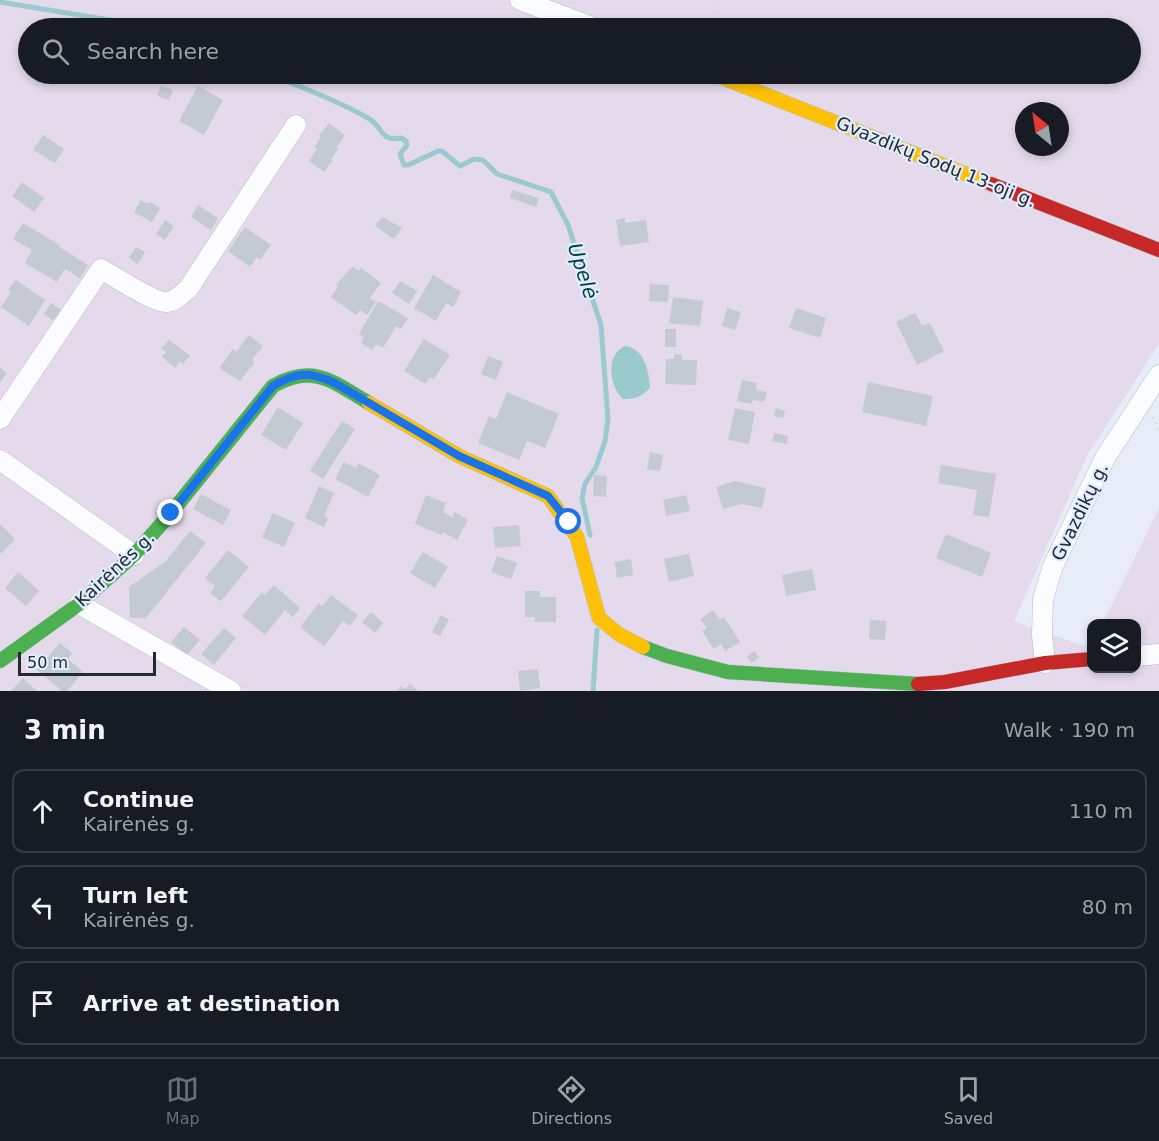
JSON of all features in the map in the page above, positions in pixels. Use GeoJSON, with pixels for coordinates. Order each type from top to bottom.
{"type":"FeatureCollection","features":[{"type":"Feature","properties":{"kind":"street"},"geometry":{"type":"LineString","coordinates":[[520,0],[568,18]]}},
{"type":"Feature","properties":{"kind":"street","name":"Gvazdikų Sodų 13-oji g."},"geometry":{"type":"LineString","coordinates":[[738,84],[1159,250]]}},
{"type":"Feature","properties":{"kind":"street"},"geometry":{"type":"LineString","coordinates":[[0,419],[102,269],[156,300],[167,302],[188,289],[296,125]]}},
{"type":"Feature","properties":{"kind":"street","name":"Kairėnės g."},"geometry":{"type":"LineString","coordinates":[[0,661],[79,604],[134,555],[171,513],[273,386],[291,376],[318,375],[459,456],[548,496],[559,508],[577,537],[599,618],[637,645],[667,656],[728,672],[896,684],[945,682],[1045,663],[1087,659]]}},
{"type":"Feature","properties":{"kind":"street","name":"Gvazdikų g."},"geometry":{"type":"LineString","coordinates":[[1045,663],[1042,634],[1043,599],[1053,566],[1105,458],[1159,375]]}},
{"type":"Feature","properties":{"kind":"street"},"geometry":{"type":"LineString","coordinates":[[0,460],[134,555]]}},
{"type":"Feature","properties":{"kind":"street"},"geometry":{"type":"LineString","coordinates":[[79,604],[231,691]]}},
{"type":"Feature","properties":{"kind":"street"},"geometry":{"type":"LineString","coordinates":[[1141,656],[1159,654]]}},
{"type":"Feature","properties":{"kind":"path"},"geometry":{"type":"LineString","coordinates":[[715,18],[718,12],[718,0]]}},
{"type":"Feature","properties":{"kind":"shaded area"},"geometry":{"type":"Polygon","coordinates":[[[0,0],[1159,0],[1159,344],[1088,454],[1014,621],[1087,647],[1087,673],[1141,673],[1141,619],[1105,619],[1159,508],[1159,691],[0,691],[0,0]]]}},
{"type":"Feature","properties":{"kind":"shaded area"},"geometry":{"type":"Polygon","coordinates":[[[625,346],[637,351],[644,361],[650,388],[644,394],[631,399],[623,399],[618,393],[611,371],[614,356],[625,346]]]}},
{"type":"Feature","properties":{"kind":"building"},"geometry":{"type":"Polygon","coordinates":[[[161,86],[173,90],[169,100],[157,96],[161,86]]]}},
{"type":"Feature","properties":{"kind":"building"},"geometry":{"type":"Polygon","coordinates":[[[198,86],[223,100],[204,135],[179,121],[198,86]]]}},
{"type":"Feature","properties":{"kind":"building"},"geometry":{"type":"Polygon","coordinates":[[[329,123],[345,135],[336,148],[338,149],[331,159],[333,160],[324,172],[309,161],[317,149],[314,147],[321,137],[319,136],[329,123]]]}},
{"type":"Feature","properties":{"kind":"building"},"geometry":{"type":"Polygon","coordinates":[[[43,135],[64,149],[55,163],[33,150],[43,135]]]}},
{"type":"Feature","properties":{"kind":"building"},"geometry":{"type":"Polygon","coordinates":[[[22,182],[44,198],[34,212],[12,196],[22,182]]]}},
{"type":"Feature","properties":{"kind":"building"},"geometry":{"type":"Polygon","coordinates":[[[512,190],[539,198],[536,207],[510,198],[512,190]]]}},
{"type":"Feature","properties":{"kind":"building"},"geometry":{"type":"Polygon","coordinates":[[[141,200],[160,208],[152,222],[134,212],[141,200]]]}},
{"type":"Feature","properties":{"kind":"building"},"geometry":{"type":"Polygon","coordinates":[[[198,205],[218,218],[211,230],[191,217],[198,205]]]}},
{"type":"Feature","properties":{"kind":"building"},"geometry":{"type":"Polygon","coordinates":[[[382,217],[402,228],[394,239],[375,226],[382,217]]]}},
{"type":"Feature","properties":{"kind":"building"},"geometry":{"type":"Polygon","coordinates":[[[625,218],[625,223],[646,220],[649,242],[620,246],[616,220],[625,218]]]}},
{"type":"Feature","properties":{"kind":"building"},"geometry":{"type":"Polygon","coordinates":[[[165,220],[174,226],[165,240],[156,234],[165,220]]]}},
{"type":"Feature","properties":{"kind":"building"},"geometry":{"type":"Polygon","coordinates":[[[23,223],[88,265],[80,278],[65,269],[57,282],[25,263],[32,250],[13,239],[23,223]]]}},
{"type":"Feature","properties":{"kind":"building"},"geometry":{"type":"Polygon","coordinates":[[[245,227],[271,245],[260,260],[257,257],[250,267],[228,251],[245,227]]]}},
{"type":"Feature","properties":{"kind":"building"},"geometry":{"type":"Polygon","coordinates":[[[136,247],[145,252],[138,264],[129,258],[136,247]]]}},
{"type":"Feature","properties":{"kind":"building"},"geometry":{"type":"Polygon","coordinates":[[[352,267],[359,271],[361,268],[381,283],[370,298],[376,302],[367,315],[360,310],[356,315],[331,297],[338,287],[336,285],[352,267]]]}},
{"type":"Feature","properties":{"kind":"building"},"geometry":{"type":"Polygon","coordinates":[[[433,275],[461,292],[453,307],[446,303],[436,321],[414,308],[433,275]]]}},
{"type":"Feature","properties":{"kind":"building"},"geometry":{"type":"Polygon","coordinates":[[[16,280],[45,300],[29,326],[1,307],[11,292],[8,290],[16,280]]]}},
{"type":"Feature","properties":{"kind":"building"},"geometry":{"type":"Polygon","coordinates":[[[400,281],[417,291],[409,304],[392,293],[400,281]]]}},
{"type":"Feature","properties":{"kind":"building"},"geometry":{"type":"Polygon","coordinates":[[[650,284],[669,285],[668,302],[649,301],[650,284]]]}},
{"type":"Feature","properties":{"kind":"building"},"geometry":{"type":"Polygon","coordinates":[[[673,297],[703,301],[700,326],[669,323],[673,297]]]}},
{"type":"Feature","properties":{"kind":"building"},"geometry":{"type":"Polygon","coordinates":[[[378,301],[408,318],[401,329],[396,326],[383,348],[376,344],[372,350],[361,343],[364,338],[359,334],[378,301]]]}},
{"type":"Feature","properties":{"kind":"building"},"geometry":{"type":"Polygon","coordinates":[[[51,303],[65,313],[58,324],[44,314],[51,303]]]}},
{"type":"Feature","properties":{"kind":"building"},"geometry":{"type":"Polygon","coordinates":[[[727,308],[741,312],[735,330],[722,326],[727,308]]]}},
{"type":"Feature","properties":{"kind":"building"},"geometry":{"type":"Polygon","coordinates":[[[796,308],[826,318],[820,338],[789,328],[796,308]]]}},
{"type":"Feature","properties":{"kind":"building"},"geometry":{"type":"Polygon","coordinates":[[[915,313],[922,326],[930,323],[944,351],[917,365],[896,322],[915,313]]]}},
{"type":"Feature","properties":{"kind":"building"},"geometry":{"type":"Polygon","coordinates":[[[665,329],[676,329],[676,347],[665,347],[665,329]]]}},
{"type":"Feature","properties":{"kind":"building"},"geometry":{"type":"Polygon","coordinates":[[[249,335],[263,346],[252,360],[255,362],[240,381],[219,368],[233,349],[236,352],[249,335]]]}},
{"type":"Feature","properties":{"kind":"building"},"geometry":{"type":"Polygon","coordinates":[[[424,339],[450,355],[434,379],[430,377],[425,384],[404,371],[424,339]]]}},
{"type":"Feature","properties":{"kind":"building"},"geometry":{"type":"Polygon","coordinates":[[[169,340],[190,356],[183,364],[180,361],[175,368],[162,357],[166,352],[161,348],[169,340]]]}},
{"type":"Feature","properties":{"kind":"building"},"geometry":{"type":"Polygon","coordinates":[[[674,354],[682,355],[682,360],[697,360],[696,385],[665,384],[666,359],[674,359],[674,354]]]}},
{"type":"Feature","properties":{"kind":"building"},"geometry":{"type":"Polygon","coordinates":[[[488,356],[503,362],[496,380],[481,374],[488,356]]]}},
{"type":"Feature","properties":{"kind":"building"},"geometry":{"type":"Polygon","coordinates":[[[0,367],[7,373],[0,383],[0,367]]]}},
{"type":"Feature","properties":{"kind":"building"},"geometry":{"type":"Polygon","coordinates":[[[742,380],[757,383],[756,389],[767,392],[764,402],[753,400],[752,404],[737,401],[742,380]]]}},
{"type":"Feature","properties":{"kind":"building"},"geometry":{"type":"Polygon","coordinates":[[[868,382],[933,396],[926,426],[862,412],[868,382]]]}},
{"type":"Feature","properties":{"kind":"building"},"geometry":{"type":"Polygon","coordinates":[[[507,392],[559,414],[545,448],[527,441],[519,460],[478,443],[489,416],[496,419],[507,392]]]}},
{"type":"Feature","properties":{"kind":"building"},"geometry":{"type":"Polygon","coordinates":[[[278,407],[303,423],[286,450],[261,435],[278,407]]]}},
{"type":"Feature","properties":{"kind":"building"},"geometry":{"type":"Polygon","coordinates":[[[735,408],[755,412],[749,444],[728,440],[735,408]]]}},
{"type":"Feature","properties":{"kind":"building"},"geometry":{"type":"Polygon","coordinates":[[[776,408],[785,411],[783,418],[774,416],[776,408]]]}},
{"type":"Feature","properties":{"kind":"building"},"geometry":{"type":"Polygon","coordinates":[[[342,421],[355,429],[323,479],[310,471],[342,421]]]}},
{"type":"Feature","properties":{"kind":"building"},"geometry":{"type":"Polygon","coordinates":[[[774,433],[788,436],[787,444],[772,441],[774,433]]]}},
{"type":"Feature","properties":{"kind":"building"},"geometry":{"type":"Polygon","coordinates":[[[650,452],[663,455],[660,471],[647,469],[650,452]]]}},
{"type":"Feature","properties":{"kind":"building"},"geometry":{"type":"Polygon","coordinates":[[[344,462],[356,468],[358,463],[380,475],[368,497],[335,479],[344,462]]]}},
{"type":"Feature","properties":{"kind":"building"},"geometry":{"type":"Polygon","coordinates":[[[941,465],[996,474],[989,517],[973,515],[977,490],[938,483],[941,465]]]}},
{"type":"Feature","properties":{"kind":"building"},"geometry":{"type":"Polygon","coordinates":[[[594,475],[607,476],[606,497],[593,496],[594,475]]]}},
{"type":"Feature","properties":{"kind":"building"},"geometry":{"type":"Polygon","coordinates":[[[735,481],[766,488],[762,508],[742,504],[723,509],[716,487],[735,481]]]}},
{"type":"Feature","properties":{"kind":"building"},"geometry":{"type":"Polygon","coordinates":[[[319,486],[334,493],[324,516],[328,518],[324,527],[305,518],[319,486]]]}},
{"type":"Feature","properties":{"kind":"building"},"geometry":{"type":"Polygon","coordinates":[[[201,494],[231,510],[223,525],[193,509],[201,494]]]}},
{"type":"Feature","properties":{"kind":"building"},"geometry":{"type":"Polygon","coordinates":[[[426,495],[446,503],[443,512],[452,517],[455,512],[468,520],[457,540],[443,532],[441,535],[415,524],[426,495]]]}},
{"type":"Feature","properties":{"kind":"building"},"geometry":{"type":"Polygon","coordinates":[[[686,495],[690,511],[666,516],[663,500],[686,495]]]}},
{"type":"Feature","properties":{"kind":"building"},"geometry":{"type":"Polygon","coordinates":[[[273,513],[295,523],[284,547],[262,537],[273,513]]]}},
{"type":"Feature","properties":{"kind":"building"},"geometry":{"type":"Polygon","coordinates":[[[0,524],[15,539],[1,554],[0,552],[0,524]]]}},
{"type":"Feature","properties":{"kind":"building"},"geometry":{"type":"Polygon","coordinates":[[[519,525],[521,546],[495,548],[493,527],[519,525]]]}},
{"type":"Feature","properties":{"kind":"building"},"geometry":{"type":"Polygon","coordinates":[[[190,531],[206,543],[146,618],[130,618],[129,587],[166,561],[190,531]]]}},
{"type":"Feature","properties":{"kind":"building"},"geometry":{"type":"Polygon","coordinates":[[[946,534],[991,553],[982,577],[936,558],[946,534]]]}},
{"type":"Feature","properties":{"kind":"building"},"geometry":{"type":"Polygon","coordinates":[[[228,550],[249,567],[221,601],[210,593],[215,586],[205,578],[228,550]]]}},
{"type":"Feature","properties":{"kind":"building"},"geometry":{"type":"Polygon","coordinates":[[[423,552],[448,567],[435,588],[410,573],[423,552]]]}},
{"type":"Feature","properties":{"kind":"building"},"geometry":{"type":"Polygon","coordinates":[[[689,554],[694,576],[669,582],[664,559],[689,554]]]}},
{"type":"Feature","properties":{"kind":"building"},"geometry":{"type":"Polygon","coordinates":[[[497,556],[517,563],[511,579],[491,572],[497,556]]]}},
{"type":"Feature","properties":{"kind":"building"},"geometry":{"type":"Polygon","coordinates":[[[631,559],[633,575],[617,578],[615,562],[631,559]]]}},
{"type":"Feature","properties":{"kind":"building"},"geometry":{"type":"Polygon","coordinates":[[[812,569],[816,590],[786,596],[782,575],[812,569]]]}},
{"type":"Feature","properties":{"kind":"building"},"geometry":{"type":"Polygon","coordinates":[[[18,572],[39,591],[26,606],[5,588],[18,572]]]}},
{"type":"Feature","properties":{"kind":"building"},"geometry":{"type":"Polygon","coordinates":[[[274,585],[300,608],[293,617],[285,610],[265,635],[242,616],[262,592],[265,595],[274,585]]]}},
{"type":"Feature","properties":{"kind":"building"},"geometry":{"type":"Polygon","coordinates":[[[525,591],[540,591],[540,597],[556,597],[556,622],[535,622],[535,617],[525,617],[525,591]]]}},
{"type":"Feature","properties":{"kind":"building"},"geometry":{"type":"Polygon","coordinates":[[[331,595],[358,615],[350,626],[343,621],[324,646],[300,627],[319,603],[322,606],[331,595]]]}},
{"type":"Feature","properties":{"kind":"building"},"geometry":{"type":"Polygon","coordinates":[[[713,610],[720,620],[724,617],[740,642],[725,651],[721,644],[714,649],[702,631],[707,628],[700,619],[713,610]]]}},
{"type":"Feature","properties":{"kind":"building"},"geometry":{"type":"Polygon","coordinates":[[[371,612],[383,623],[375,633],[362,622],[371,612]]]}},
{"type":"Feature","properties":{"kind":"building"},"geometry":{"type":"Polygon","coordinates":[[[441,615],[449,620],[440,636],[432,632],[441,615]]]}},
{"type":"Feature","properties":{"kind":"building"},"geometry":{"type":"Polygon","coordinates":[[[870,620],[886,621],[885,640],[869,639],[870,620]]]}},
{"type":"Feature","properties":{"kind":"building"},"geometry":{"type":"Polygon","coordinates":[[[184,627],[200,640],[187,655],[171,642],[184,627]]]}},
{"type":"Feature","properties":{"kind":"building"},"geometry":{"type":"Polygon","coordinates":[[[224,628],[236,638],[214,665],[201,654],[224,628]]]}},
{"type":"Feature","properties":{"kind":"building"},"geometry":{"type":"Polygon","coordinates":[[[60,643],[72,653],[68,659],[83,672],[67,691],[62,691],[37,670],[60,643]]]}},
{"type":"Feature","properties":{"kind":"building"},"geometry":{"type":"Polygon","coordinates":[[[755,651],[759,658],[751,663],[747,656],[755,651]]]}},
{"type":"Feature","properties":{"kind":"building"},"geometry":{"type":"Polygon","coordinates":[[[538,669],[540,688],[520,691],[518,671],[538,669]]]}},
{"type":"Feature","properties":{"kind":"building"},"geometry":{"type":"Polygon","coordinates":[[[23,678],[37,691],[11,691],[23,678]]]}},
{"type":"Feature","properties":{"kind":"building"},"geometry":{"type":"Polygon","coordinates":[[[410,684],[418,691],[396,691],[401,686],[405,689],[410,684]]]}},
{"type":"Feature","properties":{"kind":"waterway","name":"Upelė"},"geometry":{"type":"LineString","coordinates":[[0,2],[97,18]]}},
{"type":"Feature","properties":{"kind":"waterway","name":"Upelė"},"geometry":{"type":"LineString","coordinates":[[294,84],[368,118],[385,136],[406,141],[407,145],[400,154],[404,165],[442,151],[460,166],[474,159],[483,160],[497,174],[551,192],[568,225],[601,325],[608,419],[605,441],[596,467],[585,484],[582,498],[590,535]]}},
{"type":"Feature","properties":{"kind":"waterway","name":"Upelė"},"geometry":{"type":"LineString","coordinates":[[593,691],[597,630]]}},
{"type":"Feature","properties":{"kind":"traffic: fast"},"geometry":{"type":"LineString","coordinates":[[0,661],[79,604],[134,555],[171,513],[273,386],[287,379],[312,376],[334,382],[369,403]]}},
{"type":"Feature","properties":{"kind":"traffic: fast"},"geometry":{"type":"LineString","coordinates":[[643,647],[667,656],[728,672],[918,684]]}},
{"type":"Feature","properties":{"kind":"traffic: slow"},"geometry":{"type":"LineString","coordinates":[[738,84],[991,184]]}},
{"type":"Feature","properties":{"kind":"traffic: slow"},"geometry":{"type":"LineString","coordinates":[[369,403],[459,456],[548,496],[577,537],[599,618],[620,635],[643,647]]}},
{"type":"Feature","properties":{"kind":"traffic: jam"},"geometry":{"type":"LineString","coordinates":[[991,184],[1159,250]]}},
{"type":"Feature","properties":{"kind":"traffic: jam"},"geometry":{"type":"LineString","coordinates":[[918,684],[945,682],[1045,663],[1087,659]]}},
{"type":"Feature","properties":{"kind":"route"},"geometry":{"type":"LineString","coordinates":[[171,513],[273,386],[291,376],[304,374],[318,375],[335,383],[459,456],[548,496],[569,522]]}}]}
